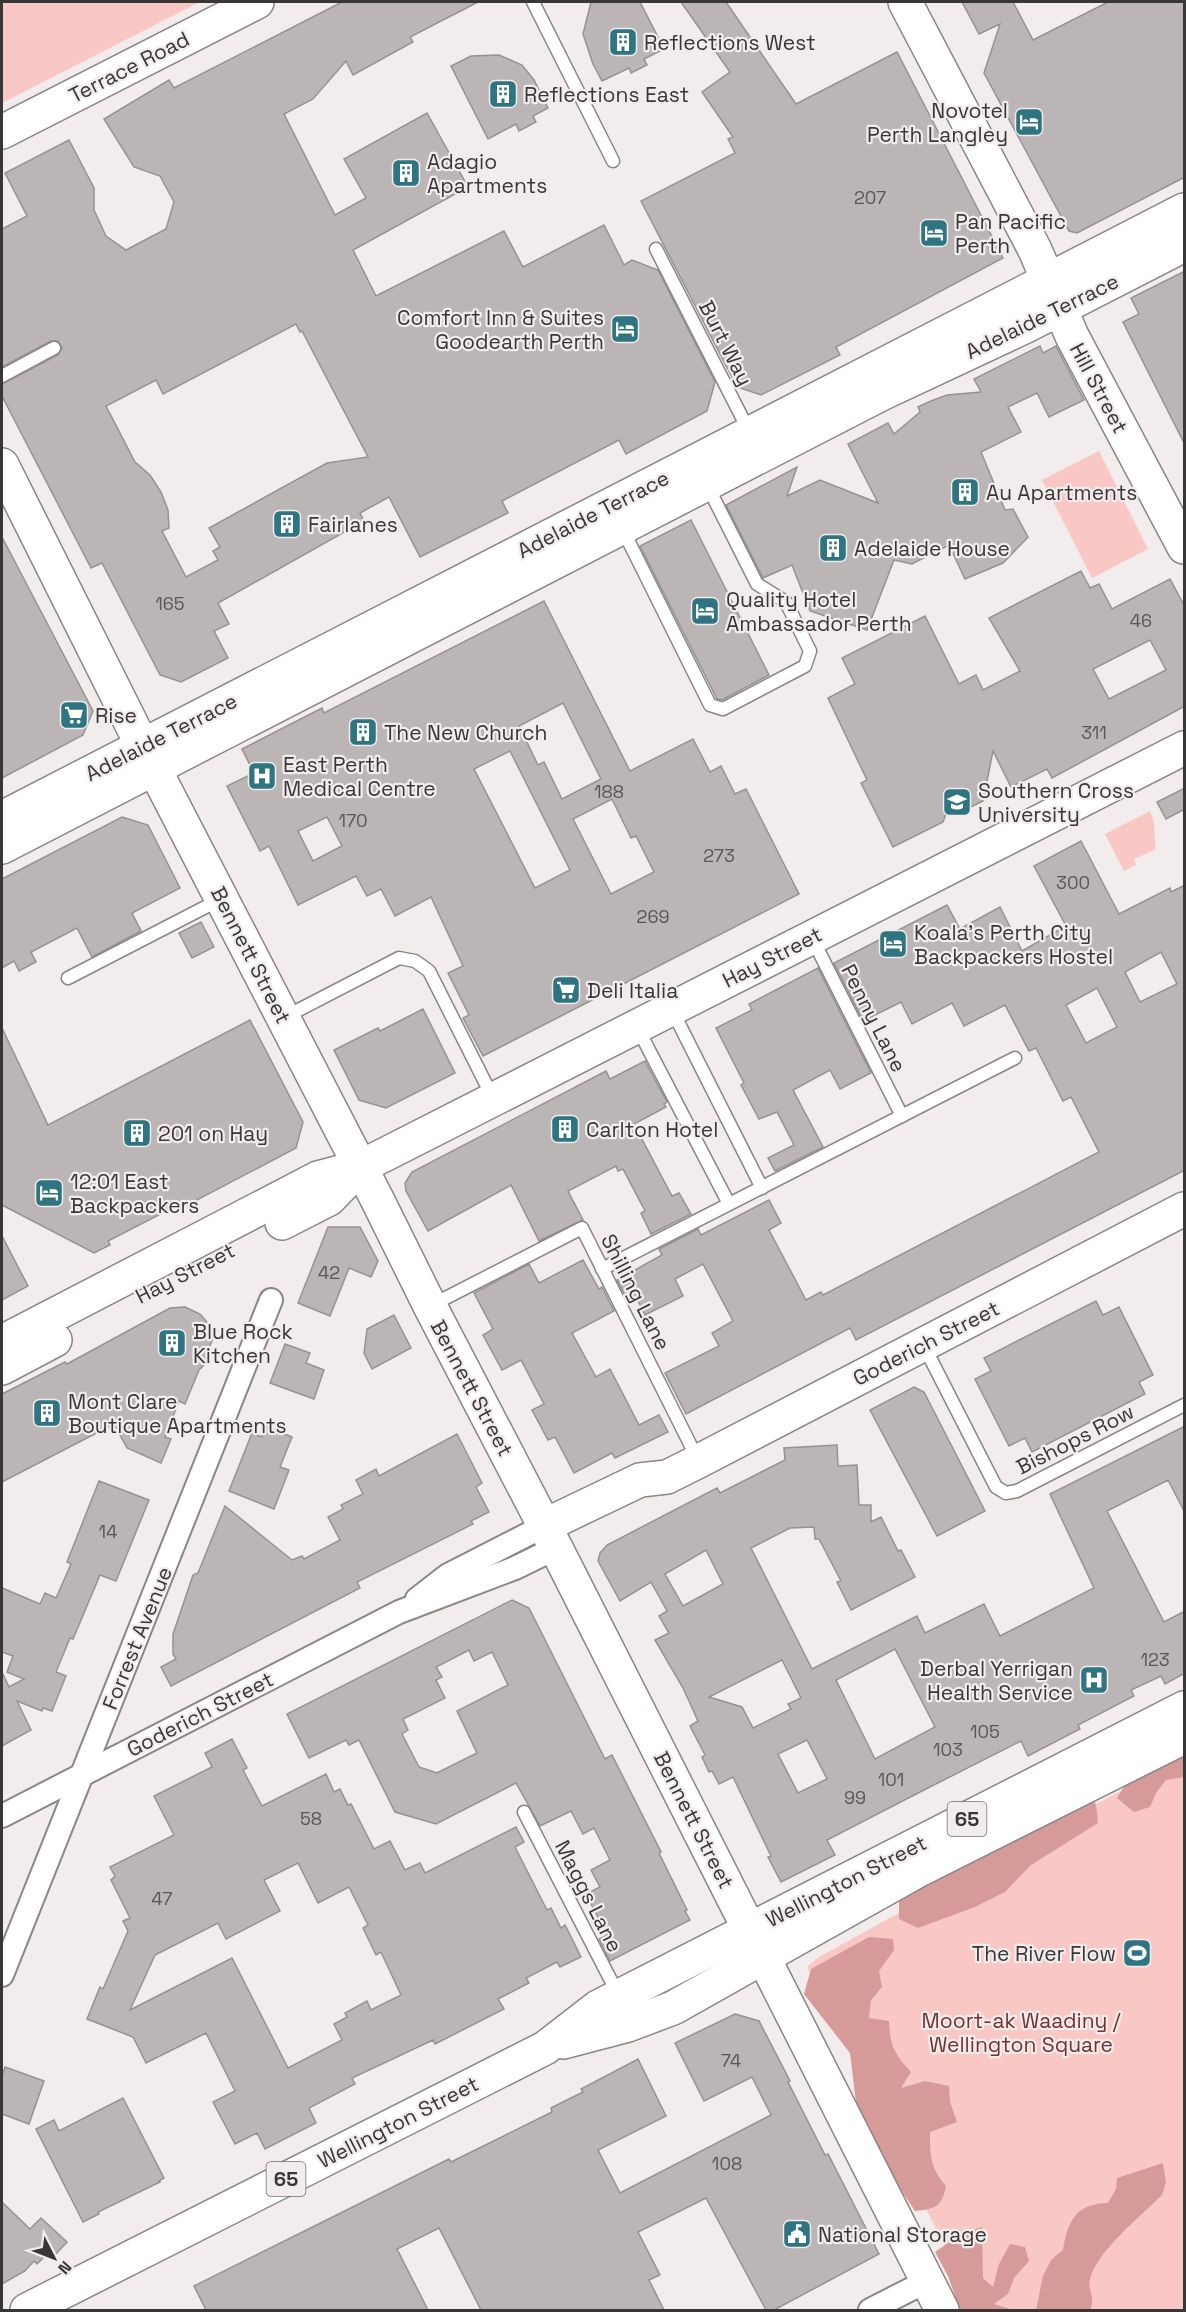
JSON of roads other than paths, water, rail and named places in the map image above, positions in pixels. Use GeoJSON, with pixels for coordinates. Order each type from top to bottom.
{"type":"FeatureCollection","features":[{"type":"Feature","properties":{"kind":"main road","name":"Terrace Road"},"geometry":{"type":"LineString","coordinates":[[2,132],[257,2]]}},
{"type":"Feature","properties":{"kind":"main road","name":"Hill Street"},"geometry":{"type":"LineString","coordinates":[[905,2],[1035,250],[1072,336],[1185,547]]}},
{"type":"Feature","properties":{"kind":"main road","name":"Adelaide Terrace"},"geometry":{"type":"LineString","coordinates":[[2,847],[149,757],[756,444],[881,394],[1054,294],[1185,210]]}},
{"type":"Feature","properties":{"kind":"main road","name":"Adelaide Terrace"},"geometry":{"type":"LineString","coordinates":[[1054,294],[1185,245]]}},
{"type":"Feature","properties":{"kind":"main road","name":"Adelaide Terrace"},"geometry":{"type":"LineString","coordinates":[[2,818],[149,757],[622,527],[706,484],[756,444]]}},
{"type":"Feature","properties":{"kind":"main road","name":"Bennett Street"},"geometry":{"type":"LineString","coordinates":[[2,465],[942,2310]]}},
{"type":"Feature","properties":{"kind":"main road","name":"Hay Street"},"geometry":{"type":"LineString","coordinates":[[3,1343],[318,1179],[360,1167],[1185,748]]}},
{"type":"Feature","properties":{"kind":"main road","name":"Goderich Street"},"geometry":{"type":"LineString","coordinates":[[550,1537],[649,1499],[667,1477],[1185,1209]]}},
{"type":"Feature","properties":{"kind":"main road","name":"Wellington Street"},"geometry":{"type":"LineString","coordinates":[[27,2310],[545,2048],[657,2015],[733,1976],[757,1943],[1185,1708]]}},
{"type":"Feature","properties":{"kind":"main road","name":"Wellington Street"},"geometry":{"type":"LineString","coordinates":[[545,2048],[598,2007],[757,1943],[917,1871],[1185,1737]]}},
{"type":"Feature","properties":{"kind":"street","name":"Forrest Avenue"},"geometry":{"type":"LineString","coordinates":[[2,1975],[271,1300]]}},
{"type":"Feature","properties":{"kind":"street","name":"Goderich Street"},"geometry":{"type":"LineString","coordinates":[[2,1816],[399,1612],[515,1568],[550,1537]]}},
{"type":"Feature","properties":{"kind":"street"},"geometry":{"type":"LineString","coordinates":[[870,2310],[927,2281]]}},
{"type":"Feature","properties":{"kind":"lane"},"geometry":{"type":"LineString","coordinates":[[534,2],[613,161]]}},
{"type":"Feature","properties":{"kind":"lane","name":"Burt Way"},"geometry":{"type":"LineString","coordinates":[[656,249],[756,444]]}},
{"type":"Feature","properties":{"kind":"lane"},"geometry":{"type":"LineString","coordinates":[[2,376],[54,348]]}},
{"type":"Feature","properties":{"kind":"lane"},"geometry":{"type":"LineString","coordinates":[[622,527],[710,705],[723,709],[805,666],[810,651],[786,602],[757,584],[706,484]]}},
{"type":"Feature","properties":{"kind":"lane"},"geometry":{"type":"LineString","coordinates":[[68,978],[222,899]]}},
{"type":"Feature","properties":{"kind":"lane","name":"Penny Lane"},"geometry":{"type":"LineString","coordinates":[[811,937],[902,1116]]}},
{"type":"Feature","properties":{"kind":"lane"},"geometry":{"type":"LineString","coordinates":[[283,1018],[399,958],[415,961],[429,971],[494,1099]]}},
{"type":"Feature","properties":{"kind":"lane"},"geometry":{"type":"LineString","coordinates":[[671,1009],[762,1188]]}},
{"type":"Feature","properties":{"kind":"lane"},"geometry":{"type":"LineString","coordinates":[[637,1026],[729,1204]]}},
{"type":"Feature","properties":{"kind":"lane"},"geometry":{"type":"LineString","coordinates":[[602,1269],[1015,1058]]}},
{"type":"Feature","properties":{"kind":"lane","name":"Shilling Lane"},"geometry":{"type":"LineString","coordinates":[[430,1306],[582,1228],[699,1461]]}},
{"type":"Feature","properties":{"kind":"lane","name":"Bishops Row"},"geometry":{"type":"LineString","coordinates":[[923,1345],[996,1487],[1006,1492],[1017,1491],[1185,1405]]}},
{"type":"Feature","properties":{"kind":"lane","name":"Maggs Lane"},"geometry":{"type":"LineString","coordinates":[[524,1812],[620,1997]]}},
{"type":"Feature","properties":{"kind":"place","name":"Reflections West"},"geometry":{"type":"Point","coordinates":[623,42]}},
{"type":"Feature","properties":{"kind":"place","name":"Reflections East"},"geometry":{"type":"Point","coordinates":[503,94]}},
{"type":"Feature","properties":{"kind":"place","name":"Novotel Perth Langley"},"geometry":{"type":"Point","coordinates":[1029,122]}},
{"type":"Feature","properties":{"kind":"place","name":"Adagio Apartments"},"geometry":{"type":"Point","coordinates":[406,173]}},
{"type":"Feature","properties":{"kind":"place","name":"Pan Pacific Perth"},"geometry":{"type":"Point","coordinates":[934,233]}},
{"type":"Feature","properties":{"kind":"place","name":"Comfort Inn & Suites Goodearth Perth"},"geometry":{"type":"Point","coordinates":[625,329]}},
{"type":"Feature","properties":{"kind":"place","name":"Au Apartments"},"geometry":{"type":"Point","coordinates":[965,492]}},
{"type":"Feature","properties":{"kind":"place","name":"Fairlanes"},"geometry":{"type":"Point","coordinates":[287,524]}},
{"type":"Feature","properties":{"kind":"place","name":"Adelaide House"},"geometry":{"type":"Point","coordinates":[833,548]}},
{"type":"Feature","properties":{"kind":"place","name":"Quality Hotel Ambassador Perth"},"geometry":{"type":"Point","coordinates":[705,611]}},
{"type":"Feature","properties":{"kind":"place","name":"Rise"},"geometry":{"type":"Point","coordinates":[74,715]}},
{"type":"Feature","properties":{"kind":"place","name":"The New Church"},"geometry":{"type":"Point","coordinates":[363,732]}},
{"type":"Feature","properties":{"kind":"place","name":"East Perth Medical Centre"},"geometry":{"type":"Point","coordinates":[262,776]}},
{"type":"Feature","properties":{"kind":"place","name":"Southern Cross University"},"geometry":{"type":"Point","coordinates":[957,802]}},
{"type":"Feature","properties":{"kind":"place","name":"Koala's Perth City Backpackers Hostel"},"geometry":{"type":"Point","coordinates":[893,944]}},
{"type":"Feature","properties":{"kind":"place","name":"Deli Italia"},"geometry":{"type":"Point","coordinates":[566,990]}},
{"type":"Feature","properties":{"kind":"place","name":"Carlton Hotel"},"geometry":{"type":"Point","coordinates":[565,1129]}},
{"type":"Feature","properties":{"kind":"place","name":"201 on Hay"},"geometry":{"type":"Point","coordinates":[137,1133]}},
{"type":"Feature","properties":{"kind":"place","name":"12:01 East Backpackers"},"geometry":{"type":"Point","coordinates":[49,1193]}},
{"type":"Feature","properties":{"kind":"place","name":"Blue Rock Kitchen"},"geometry":{"type":"Point","coordinates":[172,1343]}},
{"type":"Feature","properties":{"kind":"place","name":"Mont Clare Boutique Apartments"},"geometry":{"type":"Point","coordinates":[47,1413]}},
{"type":"Feature","properties":{"kind":"place","name":"Derbal Yerrigan Health Service"},"geometry":{"type":"Point","coordinates":[1094,1680]}},
{"type":"Feature","properties":{"kind":"place","name":"The River Flow"},"geometry":{"type":"Point","coordinates":[1137,1953]}},
{"type":"Feature","properties":{"kind":"place","name":"National Storage"},"geometry":{"type":"Point","coordinates":[797,2234]}},
{"type":"Feature","properties":{"kind":"park label","name":"Moort-ak Waadiny / Wellington Square"},"geometry":{"type":"Point","coordinates":[1021,2032]}}]}
